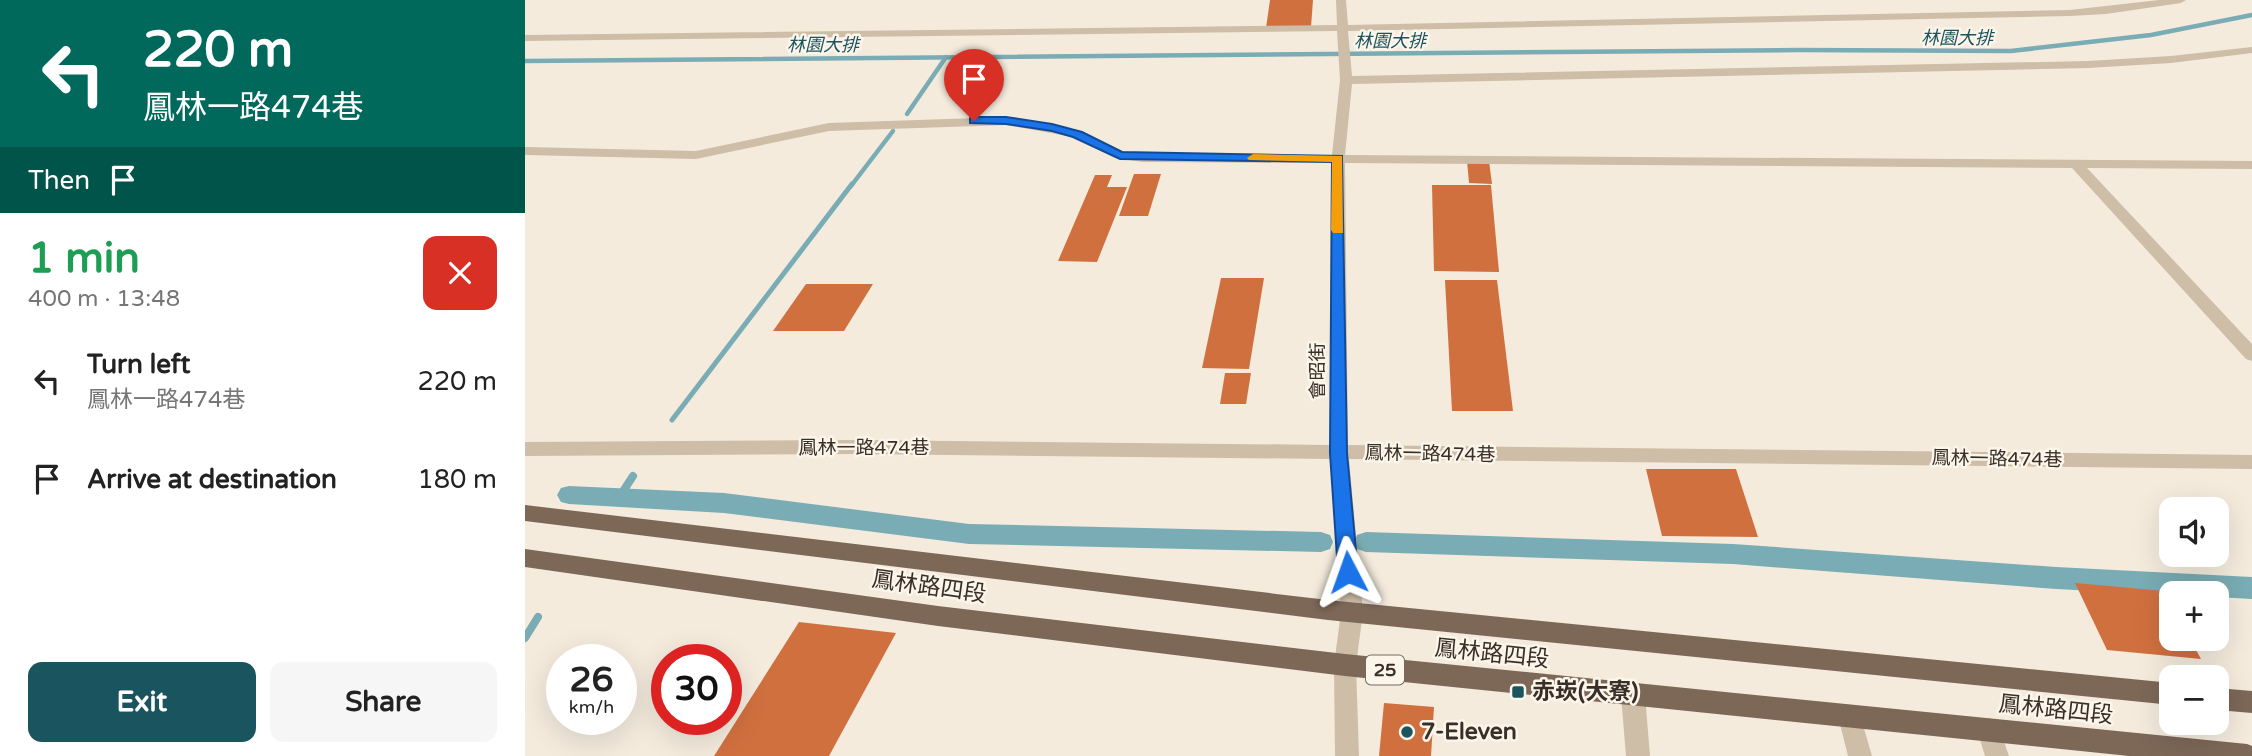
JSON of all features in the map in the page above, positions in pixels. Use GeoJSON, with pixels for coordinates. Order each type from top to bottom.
{"type":"FeatureCollection","features":[{"type":"Feature","properties":{"kind":"main road","name":"鳳林路四段"},"geometry":{"type":"LineString","coordinates":[[525,513],[1067,580],[1352,612],[2159,693]]}},
{"type":"Feature","properties":{"kind":"main road","name":"鳳林路四段"},"geometry":{"type":"LineString","coordinates":[[525,558],[938,615],[1345,665],[2247,756]]}},
{"type":"Feature","properties":{"kind":"main road"},"geometry":{"type":"LineString","coordinates":[[2229,700],[2252,702]]}},
{"type":"Feature","properties":{"kind":"street"},"geometry":{"type":"LineString","coordinates":[[1341,0],[1344,30]]}},
{"type":"Feature","properties":{"kind":"street"},"geometry":{"type":"LineString","coordinates":[[2082,0],[2106,11]]}},
{"type":"Feature","properties":{"kind":"street"},"geometry":{"type":"LineString","coordinates":[[525,38],[1591,25],[2106,11],[2181,0]]}},
{"type":"Feature","properties":{"kind":"street","name":"會昭街"},"geometry":{"type":"LineString","coordinates":[[1344,30],[1345,78],[1338,158],[1339,453],[1352,612],[1345,665],[1347,756]]}},
{"type":"Feature","properties":{"kind":"street"},"geometry":{"type":"LineString","coordinates":[[1345,78],[1597,78],[2123,63],[2205,58],[2252,50]]}},
{"type":"Feature","properties":{"kind":"street"},"geometry":{"type":"LineString","coordinates":[[525,152],[697,155],[829,127],[984,121],[1052,128],[1077,134],[1120,155],[2252,165]]}},
{"type":"Feature","properties":{"kind":"street"},"geometry":{"type":"LineString","coordinates":[[2077,165],[2252,355]]}},
{"type":"Feature","properties":{"kind":"street","name":"鳳林一路474巷"},"geometry":{"type":"LineString","coordinates":[[525,449],[858,447],[2252,462]]}},
{"type":"Feature","properties":{"kind":"street"},"geometry":{"type":"LineString","coordinates":[[1633,695],[1639,756]]}},
{"type":"Feature","properties":{"kind":"street"},"geometry":{"type":"LineString","coordinates":[[1850,716],[1860,756]]}},
{"type":"Feature","properties":{"kind":"street"},"geometry":{"type":"LineString","coordinates":[[1989,730],[1997,756]]}},
{"type":"Feature","properties":{"kind":"building"},"geometry":{"type":"Polygon","coordinates":[[[1270,0],[1313,0],[1311,27],[1266,28],[1270,0]]]}},
{"type":"Feature","properties":{"kind":"building"},"geometry":{"type":"Polygon","coordinates":[[[1467,161],[1489,161],[1492,184],[1469,183],[1467,161]]]}},
{"type":"Feature","properties":{"kind":"building"},"geometry":{"type":"Polygon","coordinates":[[[1134,174],[1161,174],[1148,216],[1119,216],[1134,174]]]}},
{"type":"Feature","properties":{"kind":"building"},"geometry":{"type":"Polygon","coordinates":[[[1095,175],[1112,175],[1107,187],[1127,187],[1097,262],[1058,261],[1095,175]]]}},
{"type":"Feature","properties":{"kind":"building"},"geometry":{"type":"Polygon","coordinates":[[[1432,185],[1491,185],[1499,272],[1434,271],[1432,185]]]}},
{"type":"Feature","properties":{"kind":"building"},"geometry":{"type":"Polygon","coordinates":[[[1221,278],[1264,278],[1249,369],[1202,368],[1221,278]]]}},
{"type":"Feature","properties":{"kind":"building"},"geometry":{"type":"Polygon","coordinates":[[[1445,280],[1497,280],[1513,411],[1452,411],[1445,280]]]}},
{"type":"Feature","properties":{"kind":"building"},"geometry":{"type":"Polygon","coordinates":[[[806,284],[873,284],[844,331],[773,331],[806,284]]]}},
{"type":"Feature","properties":{"kind":"building"},"geometry":{"type":"Polygon","coordinates":[[[1225,373],[1251,373],[1246,404],[1220,404],[1225,373]]]}},
{"type":"Feature","properties":{"kind":"building"},"geometry":{"type":"Polygon","coordinates":[[[1646,469],[1736,469],[1758,537],[1662,536],[1646,469]]]}},
{"type":"Feature","properties":{"kind":"building"},"geometry":{"type":"Polygon","coordinates":[[[2075,583],[2159,591],[2159,651],[2197,651],[2201,659],[2107,650],[2075,583]]]}},
{"type":"Feature","properties":{"kind":"building"},"geometry":{"type":"Polygon","coordinates":[[[799,622],[896,633],[829,756],[714,756],[727,735],[742,735],[742,712],[799,622]]]}},
{"type":"Feature","properties":{"kind":"building","name":"7-Eleven"},"geometry":{"type":"Polygon","coordinates":[[[1384,703],[1434,707],[1431,756],[1379,756],[1384,703]]]}},
{"type":"Feature","properties":{"kind":"waterway","name":"林園大排"},"geometry":{"type":"LineString","coordinates":[[946,57],[1798,50],[2011,51],[2151,35],[2252,15]]}},
{"type":"Feature","properties":{"kind":"waterway","name":"林園大排"},"geometry":{"type":"LineString","coordinates":[[525,61],[946,57]]}},
{"type":"Feature","properties":{"kind":"waterway"},"geometry":{"type":"LineString","coordinates":[[907,114],[946,57]]}},
{"type":"Feature","properties":{"kind":"waterway"},"geometry":{"type":"LineString","coordinates":[[851,186],[893,131]]}},
{"type":"Feature","properties":{"kind":"waterway"},"geometry":{"type":"LineString","coordinates":[[672,420],[852,184]]}},
{"type":"Feature","properties":{"kind":"waterway"},"geometry":{"type":"LineString","coordinates":[[620,496],[633,476]]}},
{"type":"Feature","properties":{"kind":"waterway"},"geometry":{"type":"LineString","coordinates":[[569,495],[724,503],[969,534],[1321,542]]}},
{"type":"Feature","properties":{"kind":"waterway"},"geometry":{"type":"LineString","coordinates":[[1366,542],[1733,554],[2056,578],[2252,588]]}},
{"type":"Feature","properties":{"kind":"waterway"},"geometry":{"type":"LineString","coordinates":[[525,638],[538,617]]}},
{"type":"Feature","properties":{"kind":"slow traffic"},"geometry":{"type":"LineString","coordinates":[[1253,158],[1338,158],[1338,230]]}},
{"type":"Feature","properties":{"kind":"place","name":"赤崁(大寮)"},"geometry":{"type":"Point","coordinates":[1518,692]}},
{"type":"Feature","properties":{"kind":"place","name":"7-Eleven"},"geometry":{"type":"Point","coordinates":[1407,732]}},
{"type":"Feature","properties":{"kind":"route"},"geometry":{"type":"LineString","coordinates":[[974,121],[1006,121],[1052,128],[1077,134],[1120,155],[1143,158],[1338,158],[1339,453],[1348,572]]}}]}
